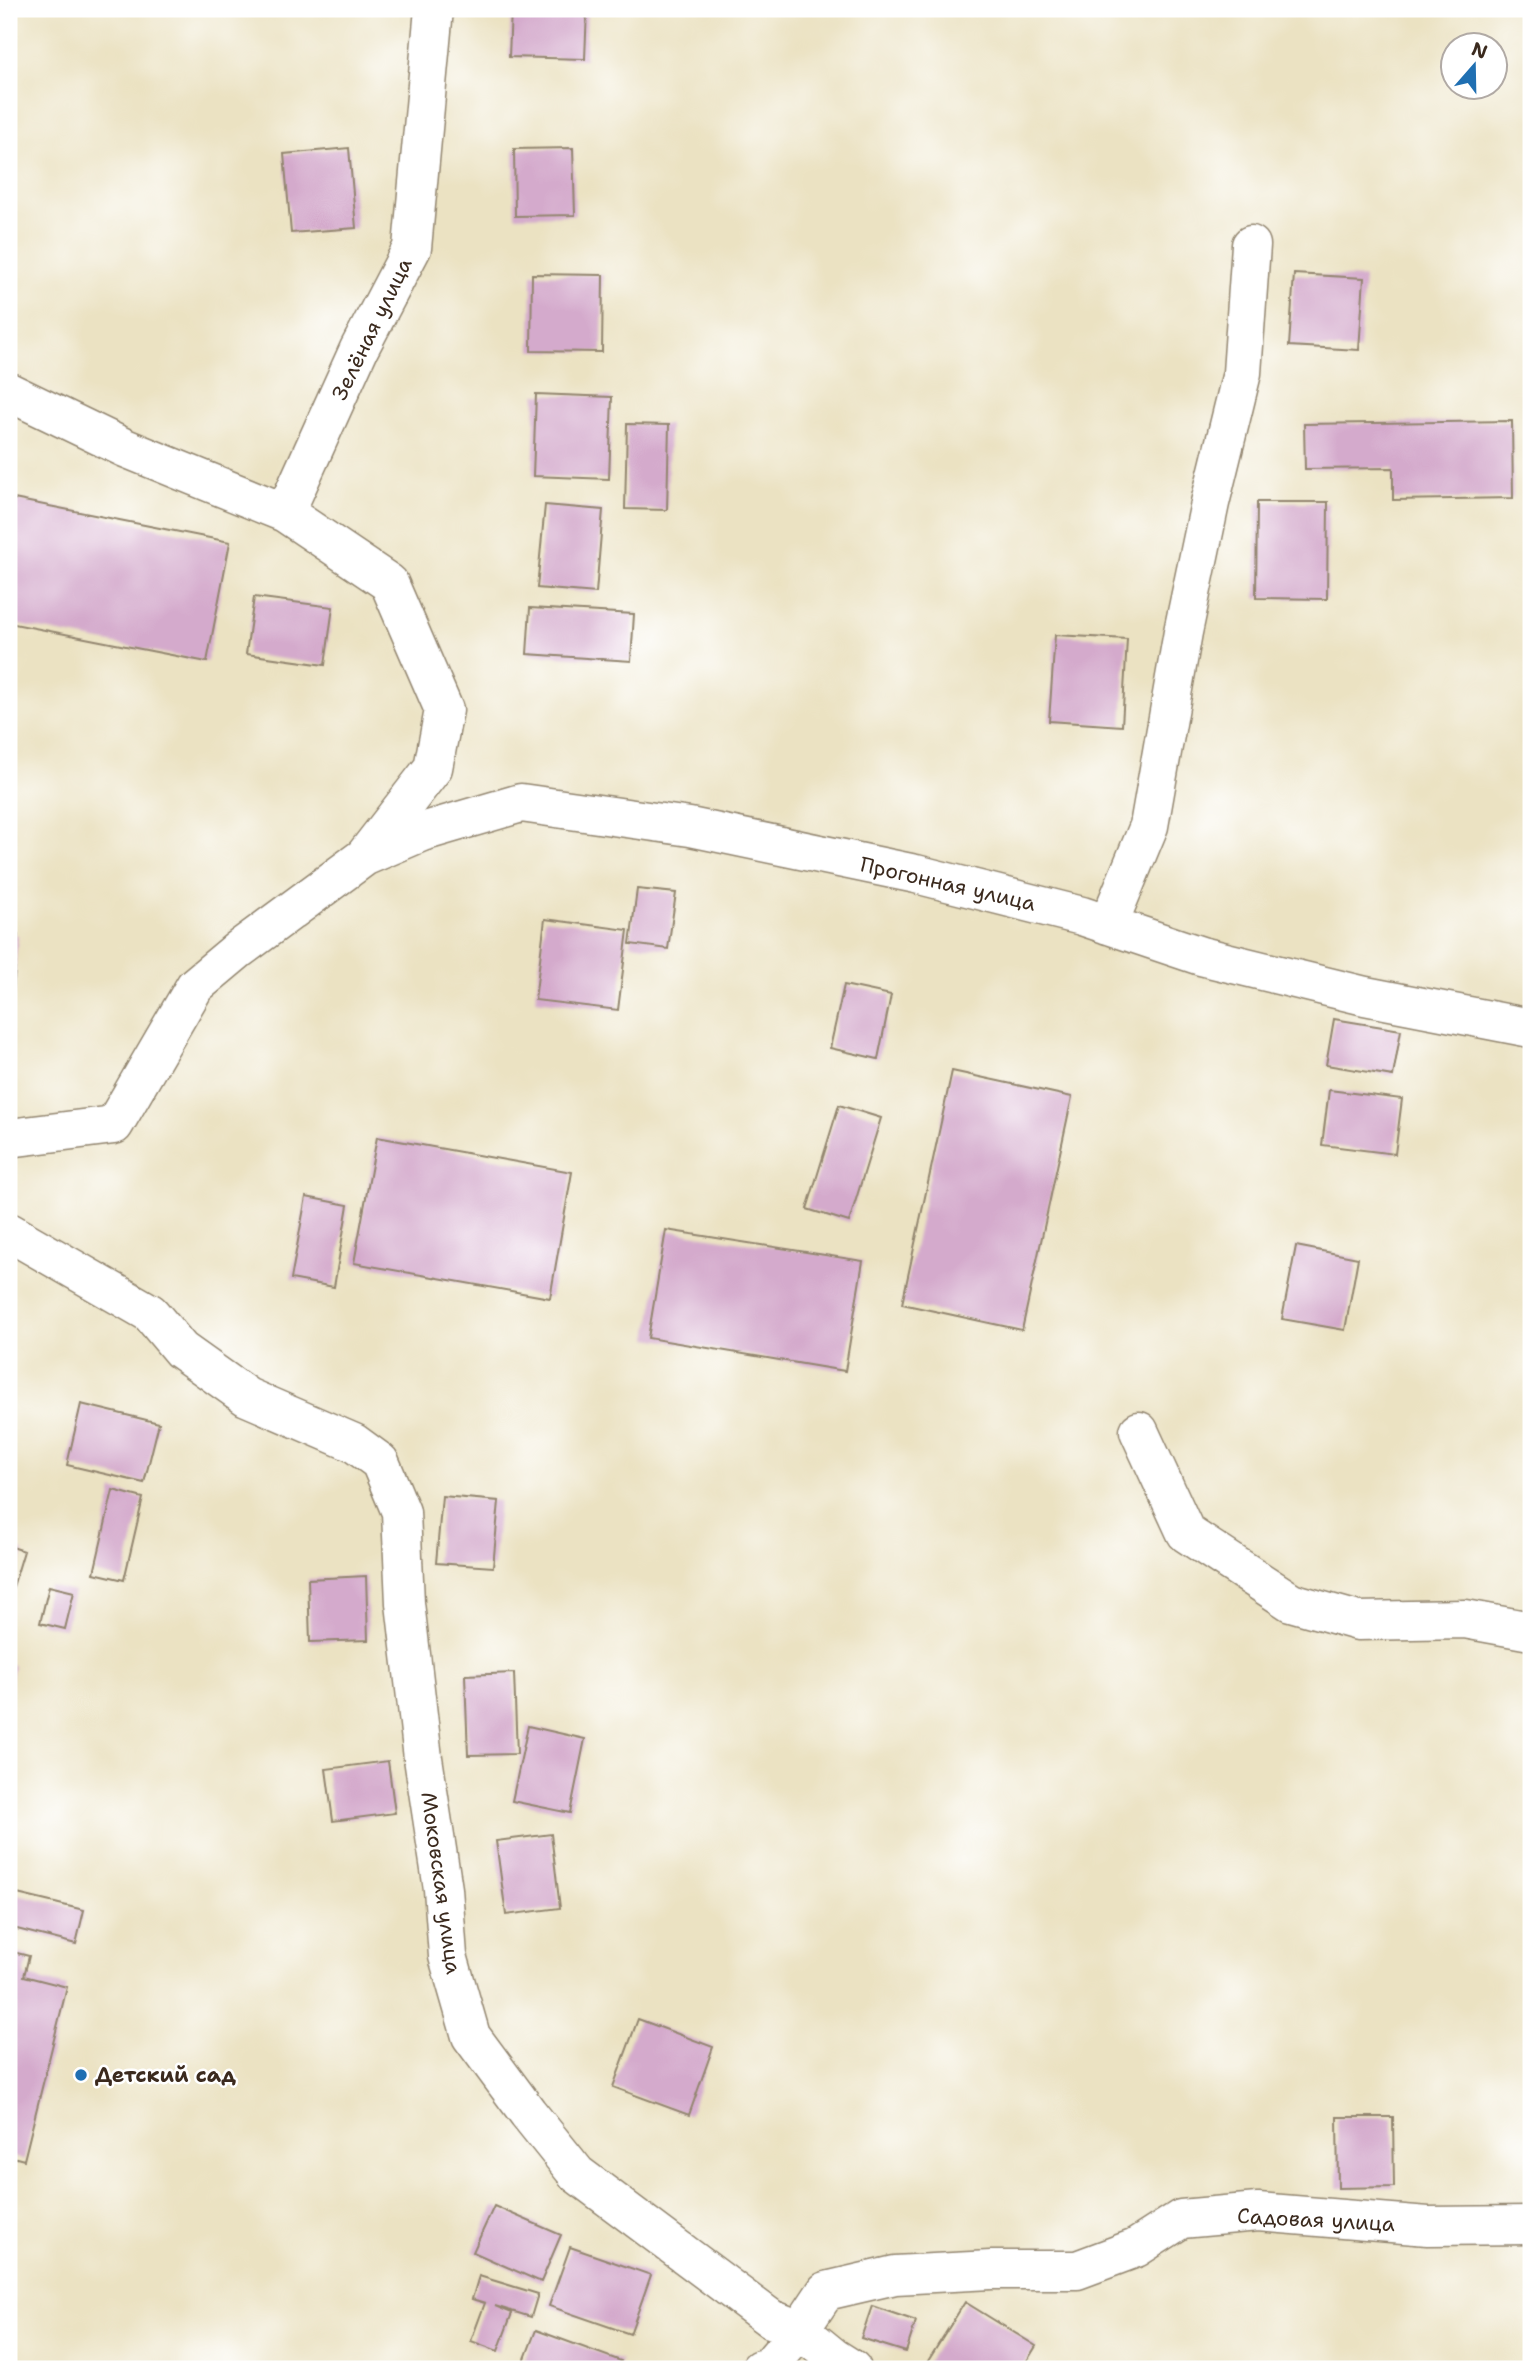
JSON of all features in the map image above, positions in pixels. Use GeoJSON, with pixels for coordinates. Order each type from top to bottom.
{"type":"FeatureCollection","features":[{"type":"Feature","properties":{"kind":"street","name":"Зелёная улица"},"geometry":{"type":"LineString","coordinates":[[285,513],[359,349],[412,248],[434,9]]}},
{"type":"Feature","properties":{"kind":"street"},"geometry":{"type":"LineString","coordinates":[[1108,925],[1149,826],[1186,619],[1210,503],[1242,373],[1251,244]]}},
{"type":"Feature","properties":{"kind":"street"},"geometry":{"type":"LineString","coordinates":[[9,392],[125,448],[285,513],[389,583],[444,710],[433,768],[364,857],[238,950],[195,986],[114,1125],[9,1138]]}},
{"type":"Feature","properties":{"kind":"street","name":"Прогонная улица"},"geometry":{"type":"LineString","coordinates":[[364,857],[422,832],[521,803],[690,827],[916,874],[1082,916],[1201,956],[1340,990],[1531,1028]]}},
{"type":"Feature","properties":{"kind":"street","name":"Моковская улица"},"geometry":{"type":"LineString","coordinates":[[9,1232],[150,1313],[181,1350],[247,1397],[354,1443],[380,1462],[401,1512],[405,1603],[423,1758],[443,1889],[448,1956],[471,2036],[527,2113],[577,2174],[771,2319],[800,2330],[832,2357],[852,2369]]}},
{"type":"Feature","properties":{"kind":"street"},"geometry":{"type":"LineString","coordinates":[[1139,1431],[1186,1533],[1291,1602],[1358,1620],[1465,1619],[1531,1631]]}},
{"type":"Feature","properties":{"kind":"street","name":"Садовая улица"},"geometry":{"type":"LineString","coordinates":[[760,2369],[768,2368],[800,2330],[826,2291],[895,2275],[991,2270],[1077,2270],[1136,2248],[1181,2219],[1258,2212],[1428,2226],[1531,2225]]}},
{"type":"Feature","properties":{"kind":"building"},"geometry":{"type":"Polygon","coordinates":[[[511,9],[587,9],[585,59],[509,57],[511,9]]]}},
{"type":"Feature","properties":{"kind":"building"},"geometry":{"type":"Polygon","coordinates":[[[349,148],[356,228],[291,233],[284,154],[349,148]]]}},
{"type":"Feature","properties":{"kind":"building"},"geometry":{"type":"Polygon","coordinates":[[[573,148],[575,215],[515,216],[514,149],[573,148]]]}},
{"type":"Feature","properties":{"kind":"building"},"geometry":{"type":"Polygon","coordinates":[[[532,274],[603,275],[602,352],[531,351],[532,274]]]}},
{"type":"Feature","properties":{"kind":"building"},"geometry":{"type":"Polygon","coordinates":[[[1294,274],[1364,278],[1359,350],[1289,346],[1294,274]]]}},
{"type":"Feature","properties":{"kind":"building"},"geometry":{"type":"Polygon","coordinates":[[[536,394],[612,397],[609,479],[533,476],[536,394]]]}},
{"type":"Feature","properties":{"kind":"building"},"geometry":{"type":"Polygon","coordinates":[[[1512,421],[1513,498],[1393,500],[1393,468],[1305,469],[1304,424],[1512,421]]]}},
{"type":"Feature","properties":{"kind":"building"},"geometry":{"type":"Polygon","coordinates":[[[627,424],[669,425],[667,510],[625,509],[627,424]]]}},
{"type":"Feature","properties":{"kind":"building"},"geometry":{"type":"Polygon","coordinates":[[[9,498],[230,542],[207,662],[9,623],[9,498]]]}},
{"type":"Feature","properties":{"kind":"building"},"geometry":{"type":"Polygon","coordinates":[[[1257,502],[1328,502],[1327,599],[1256,598],[1257,502]]]}},
{"type":"Feature","properties":{"kind":"building"},"geometry":{"type":"Polygon","coordinates":[[[545,505],[603,510],[596,593],[537,588],[545,505]]]}},
{"type":"Feature","properties":{"kind":"building"},"geometry":{"type":"Polygon","coordinates":[[[254,597],[333,607],[325,665],[246,654],[254,597]]]}},
{"type":"Feature","properties":{"kind":"building"},"geometry":{"type":"Polygon","coordinates":[[[530,608],[634,614],[631,661],[527,654],[530,608]]]}},
{"type":"Feature","properties":{"kind":"building"},"geometry":{"type":"Polygon","coordinates":[[[1055,635],[1127,639],[1122,726],[1049,721],[1055,635]]]}},
{"type":"Feature","properties":{"kind":"building"},"geometry":{"type":"Polygon","coordinates":[[[637,889],[676,893],[668,949],[630,944],[637,889]]]}},
{"type":"Feature","properties":{"kind":"building"},"geometry":{"type":"Polygon","coordinates":[[[545,919],[628,930],[618,1010],[535,1000],[545,919]]]}},
{"type":"Feature","properties":{"kind":"building"},"geometry":{"type":"Polygon","coordinates":[[[9,934],[18,935],[11,1015],[9,1015],[9,934]]]}},
{"type":"Feature","properties":{"kind":"building"},"geometry":{"type":"Polygon","coordinates":[[[844,985],[891,995],[878,1059],[830,1048],[844,985]]]}},
{"type":"Feature","properties":{"kind":"building"},"geometry":{"type":"Polygon","coordinates":[[[1334,1019],[1401,1030],[1393,1076],[1326,1065],[1334,1019]]]}},
{"type":"Feature","properties":{"kind":"building"},"geometry":{"type":"Polygon","coordinates":[[[952,1071],[1072,1097],[1022,1330],[902,1304],[952,1071]]]}},
{"type":"Feature","properties":{"kind":"building"},"geometry":{"type":"Polygon","coordinates":[[[1329,1090],[1402,1099],[1395,1154],[1322,1145],[1329,1090]]]}},
{"type":"Feature","properties":{"kind":"building"},"geometry":{"type":"Polygon","coordinates":[[[839,1105],[881,1118],[849,1222],[807,1209],[839,1105]]]}},
{"type":"Feature","properties":{"kind":"building"},"geometry":{"type":"Polygon","coordinates":[[[377,1137],[572,1172],[550,1298],[354,1263],[377,1137]]]}},
{"type":"Feature","properties":{"kind":"building"},"geometry":{"type":"Polygon","coordinates":[[[306,1197],[348,1205],[334,1287],[291,1279],[306,1197]]]}},
{"type":"Feature","properties":{"kind":"building"},"geometry":{"type":"Polygon","coordinates":[[[666,1230],[863,1261],[845,1371],[648,1338],[666,1230]]]}},
{"type":"Feature","properties":{"kind":"building"},"geometry":{"type":"Polygon","coordinates":[[[1296,1246],[1358,1258],[1345,1330],[1282,1319],[1296,1246]]]}},
{"type":"Feature","properties":{"kind":"building"},"geometry":{"type":"Polygon","coordinates":[[[81,1404],[159,1423],[144,1483],[67,1465],[81,1404]]]}},
{"type":"Feature","properties":{"kind":"building"},"geometry":{"type":"Polygon","coordinates":[[[113,1490],[143,1498],[124,1580],[94,1573],[113,1490]]]}},
{"type":"Feature","properties":{"kind":"building"},"geometry":{"type":"Polygon","coordinates":[[[442,1496],[499,1501],[493,1567],[436,1563],[442,1496]]]}},
{"type":"Feature","properties":{"kind":"building"},"geometry":{"type":"Polygon","coordinates":[[[9,1546],[24,1551],[9,1600],[9,1546]]]}},
{"type":"Feature","properties":{"kind":"building"},"geometry":{"type":"Polygon","coordinates":[[[366,1576],[368,1640],[310,1642],[308,1579],[366,1576]]]}},
{"type":"Feature","properties":{"kind":"building"},"geometry":{"type":"Polygon","coordinates":[[[49,1586],[74,1592],[65,1629],[40,1623],[49,1586]]]}},
{"type":"Feature","properties":{"kind":"building"},"geometry":{"type":"Polygon","coordinates":[[[9,1664],[14,1666],[10,1684],[9,1684],[9,1664]]]}},
{"type":"Feature","properties":{"kind":"building"},"geometry":{"type":"Polygon","coordinates":[[[514,1673],[517,1754],[468,1755],[465,1675],[514,1673]]]}},
{"type":"Feature","properties":{"kind":"building"},"geometry":{"type":"Polygon","coordinates":[[[528,1726],[585,1739],[570,1813],[512,1801],[528,1726]]]}},
{"type":"Feature","properties":{"kind":"building"},"geometry":{"type":"Polygon","coordinates":[[[388,1761],[395,1813],[333,1821],[326,1769],[388,1761]]]}},
{"type":"Feature","properties":{"kind":"building"},"geometry":{"type":"Polygon","coordinates":[[[551,1834],[560,1908],[506,1915],[496,1841],[551,1834]]]}},
{"type":"Feature","properties":{"kind":"building"},"geometry":{"type":"Polygon","coordinates":[[[9,1892],[84,1910],[76,1944],[9,1927],[9,1892]]]}},
{"type":"Feature","properties":{"kind":"building"},"geometry":{"type":"Polygon","coordinates":[[[9,1951],[29,1956],[24,1976],[67,1987],[24,2160],[9,2156],[9,1951]]]}},
{"type":"Feature","properties":{"kind":"building"},"geometry":{"type":"Polygon","coordinates":[[[638,2019],[713,2047],[689,2115],[613,2087],[638,2019]]]}},
{"type":"Feature","properties":{"kind":"building"},"geometry":{"type":"Polygon","coordinates":[[[1337,2117],[1393,2117],[1394,2187],[1338,2188],[1337,2117]]]}},
{"type":"Feature","properties":{"kind":"building"},"geometry":{"type":"Polygon","coordinates":[[[494,2206],[561,2235],[541,2282],[473,2252],[494,2206]]]}},
{"type":"Feature","properties":{"kind":"building"},"geometry":{"type":"Polygon","coordinates":[[[570,2247],[651,2275],[630,2334],[549,2306],[570,2247]]]}},
{"type":"Feature","properties":{"kind":"building"},"geometry":{"type":"Polygon","coordinates":[[[479,2276],[538,2294],[531,2317],[495,2306],[512,2313],[498,2351],[471,2341],[485,2303],[472,2299],[479,2276]]]}},
{"type":"Feature","properties":{"kind":"building"},"geometry":{"type":"Polygon","coordinates":[[[965,2302],[1036,2346],[1022,2369],[923,2369],[965,2302]]]}},
{"type":"Feature","properties":{"kind":"building"},"geometry":{"type":"Polygon","coordinates":[[[872,2306],[916,2321],[906,2352],[861,2338],[872,2306]]]}},
{"type":"Feature","properties":{"kind":"building"},"geometry":{"type":"Polygon","coordinates":[[[536,2330],[621,2361],[617,2369],[521,2369],[536,2330]]]}},
{"type":"Feature","properties":{"kind":"place","name":"Детский сад"},"geometry":{"type":"Point","coordinates":[81,2075]}}]}
